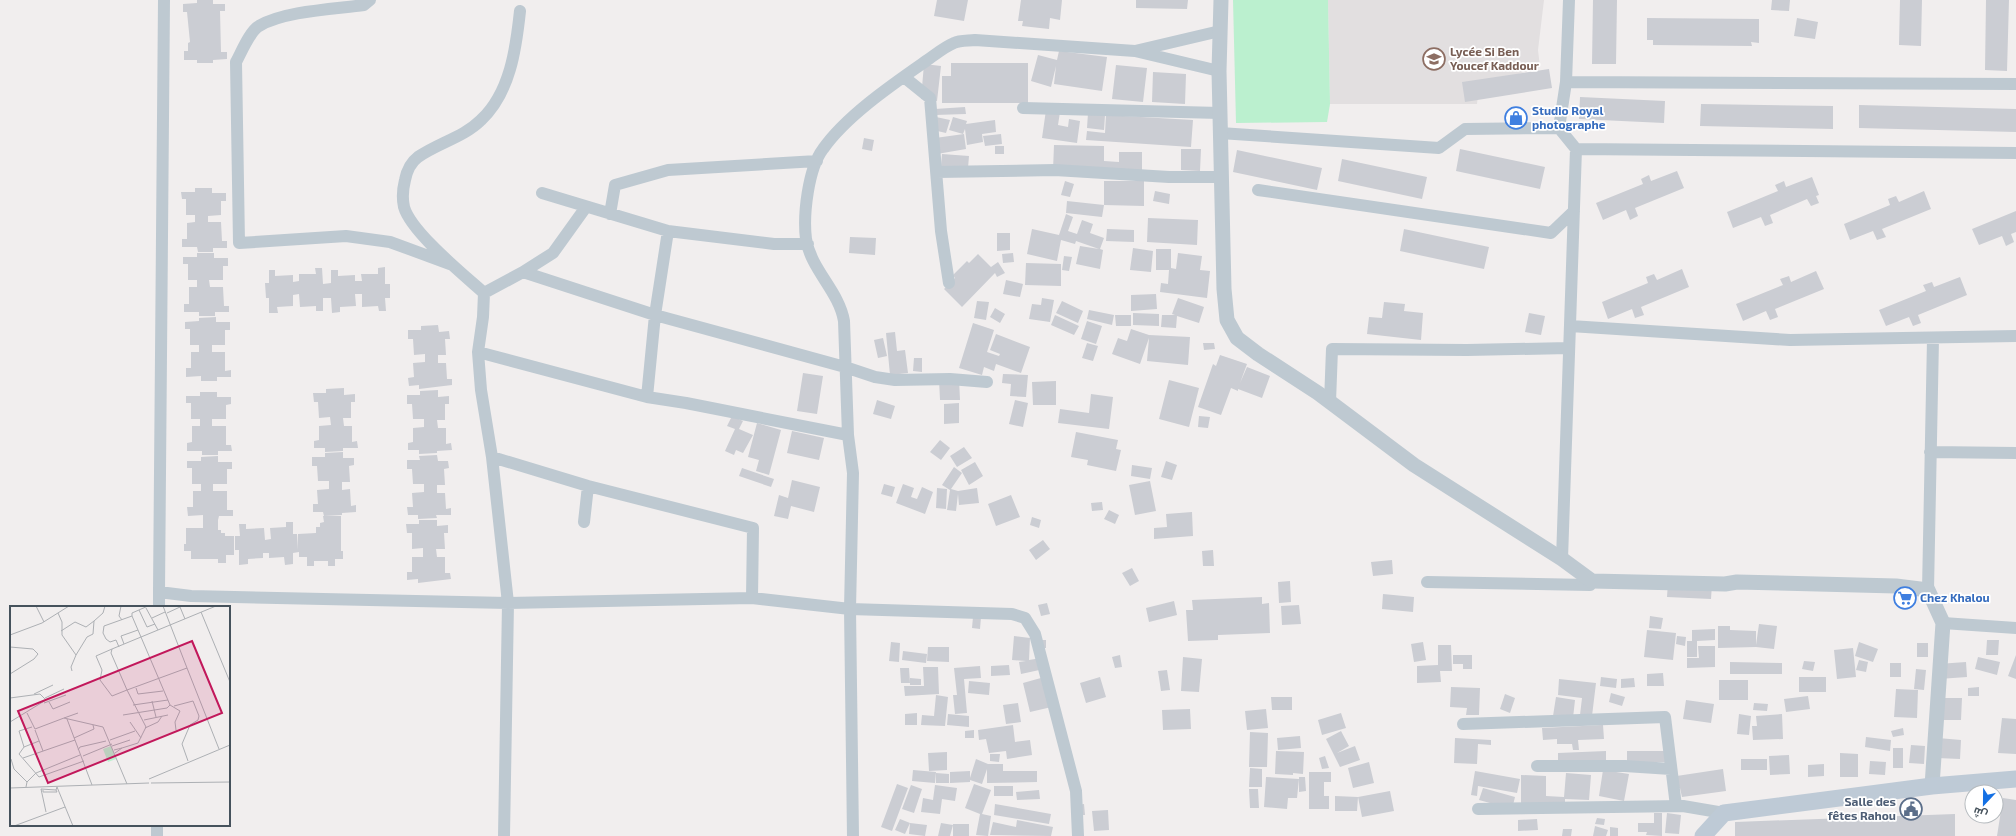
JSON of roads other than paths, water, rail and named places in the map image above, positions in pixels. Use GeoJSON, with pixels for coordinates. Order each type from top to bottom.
{"type":"FeatureCollection","features":[{"type":"Feature","properties":{"kind":"main road"},"geometry":{"type":"LineString","coordinates":[[1703,836],[1724,813],[1932,786],[2016,779]]}},
{"type":"Feature","properties":{"kind":"street"},"geometry":{"type":"LineString","coordinates":[[159,606],[164,0]]}},
{"type":"Feature","properties":{"kind":"street"},"geometry":{"type":"LineString","coordinates":[[370,0],[364,5],[287,16],[258,26],[244,46],[236,62],[239,243],[346,236],[390,242],[454,266]]}},
{"type":"Feature","properties":{"kind":"street"},"geometry":{"type":"LineString","coordinates":[[1221,0],[1219,71],[1220,177],[1227,320],[1237,338],[1258,354],[1330,402],[1414,465],[1562,559],[1592,582]]}},
{"type":"Feature","properties":{"kind":"street"},"geometry":{"type":"LineString","coordinates":[[1562,559],[1576,149],[1559,128],[1566,82],[1569,0]]}},
{"type":"Feature","properties":{"kind":"street"},"geometry":{"type":"LineString","coordinates":[[484,293],[454,266],[412,221],[404,207],[403,189],[407,169],[418,158],[466,131],[481,120],[498,98],[510,69],[520,11]]}},
{"type":"Feature","properties":{"kind":"street"},"geometry":{"type":"LineString","coordinates":[[1135,51],[1220,31]]}},
{"type":"Feature","properties":{"kind":"street"},"geometry":{"type":"LineString","coordinates":[[853,836],[850,609],[853,473],[848,436],[842,310],[811,257],[808,244],[806,206],[813,169],[822,149],[847,121],[904,77],[955,42],[975,40],[1135,51],[1219,71]]}},
{"type":"Feature","properties":{"kind":"street"},"geometry":{"type":"LineString","coordinates":[[904,77],[930,98],[937,172],[940,231],[950,284]]}},
{"type":"Feature","properties":{"kind":"street"},"geometry":{"type":"LineString","coordinates":[[1566,82],[2016,84]]}},
{"type":"Feature","properties":{"kind":"street"},"geometry":{"type":"LineString","coordinates":[[1023,108],[1220,113]]}},
{"type":"Feature","properties":{"kind":"street"},"geometry":{"type":"LineString","coordinates":[[1220,133],[1439,148],[1465,128],[1559,128]]}},
{"type":"Feature","properties":{"kind":"street"},"geometry":{"type":"LineString","coordinates":[[1576,149],[2016,153]]}},
{"type":"Feature","properties":{"kind":"street"},"geometry":{"type":"LineString","coordinates":[[610,214],[615,185],[668,170],[817,160]]}},
{"type":"Feature","properties":{"kind":"street"},"geometry":{"type":"LineString","coordinates":[[937,172],[1054,170],[1170,177],[1220,177]]}},
{"type":"Feature","properties":{"kind":"street"},"geometry":{"type":"LineString","coordinates":[[1258,190],[1551,233],[1574,211]]}},
{"type":"Feature","properties":{"kind":"street"},"geometry":{"type":"LineString","coordinates":[[542,193],[668,231],[774,244],[808,244]]}},
{"type":"Feature","properties":{"kind":"street"},"geometry":{"type":"LineString","coordinates":[[484,293],[523,272],[553,253],[586,207]]}},
{"type":"Feature","properties":{"kind":"street"},"geometry":{"type":"LineString","coordinates":[[647,397],[655,315],[668,231]]}},
{"type":"Feature","properties":{"kind":"street"},"geometry":{"type":"LineString","coordinates":[[523,272],[655,315],[845,368],[875,378],[895,380],[950,379],[987,382]]}},
{"type":"Feature","properties":{"kind":"street"},"geometry":{"type":"LineString","coordinates":[[484,293],[483,317],[478,352],[481,390],[492,457],[508,603],[504,836]]}},
{"type":"Feature","properties":{"kind":"street"},"geometry":{"type":"LineString","coordinates":[[1570,326],[1790,340],[1933,339],[2016,336]]}},
{"type":"Feature","properties":{"kind":"street"},"geometry":{"type":"LineString","coordinates":[[1932,786],[1943,623],[1928,590],[1933,339]]}},
{"type":"Feature","properties":{"kind":"street"},"geometry":{"type":"LineString","coordinates":[[1330,402],[1332,349],[1467,350],[1569,348]]}},
{"type":"Feature","properties":{"kind":"street"},"geometry":{"type":"LineString","coordinates":[[478,352],[647,397],[686,403],[848,436]]}},
{"type":"Feature","properties":{"kind":"street"},"geometry":{"type":"LineString","coordinates":[[1930,452],[2016,453]]}},
{"type":"Feature","properties":{"kind":"street"},"geometry":{"type":"LineString","coordinates":[[492,457],[588,486],[752,528],[752,598]]}},
{"type":"Feature","properties":{"kind":"street"},"geometry":{"type":"LineString","coordinates":[[584,522],[588,486]]}},
{"type":"Feature","properties":{"kind":"street"},"geometry":{"type":"LineString","coordinates":[[1427,582],[1590,585],[1592,582],[1725,584],[1745,582],[1896,586],[1928,590]]}},
{"type":"Feature","properties":{"kind":"street"},"geometry":{"type":"LineString","coordinates":[[159,592],[191,596],[508,603],[752,598],[850,609],[1012,614],[1025,618],[1037,640],[1076,791],[1078,836]]}},
{"type":"Feature","properties":{"kind":"street"},"geometry":{"type":"LineString","coordinates":[[1943,623],[2016,628]]}},
{"type":"Feature","properties":{"kind":"street"},"geometry":{"type":"LineString","coordinates":[[1463,724],[1665,717],[1676,806]]}},
{"type":"Feature","properties":{"kind":"street"},"geometry":{"type":"LineString","coordinates":[[1537,766],[1625,766],[1671,769]]}},
{"type":"Feature","properties":{"kind":"street"},"geometry":{"type":"LineString","coordinates":[[1478,809],[1676,806],[1724,813]]}},
{"type":"Feature","properties":{"kind":"place","name":"Lycée Si Ben Youcef Kaddour"},"geometry":{"type":"Point","coordinates":[1434,59]}},
{"type":"Feature","properties":{"kind":"place","name":"Studio Royal photographe"},"geometry":{"type":"Point","coordinates":[1516,118]}},
{"type":"Feature","properties":{"kind":"place","name":"Chez Khalou"},"geometry":{"type":"Point","coordinates":[1905,598]}},
{"type":"Feature","properties":{"kind":"place","name":"Salle des fêtes Rahou"},"geometry":{"type":"Point","coordinates":[1911,809]}}]}
